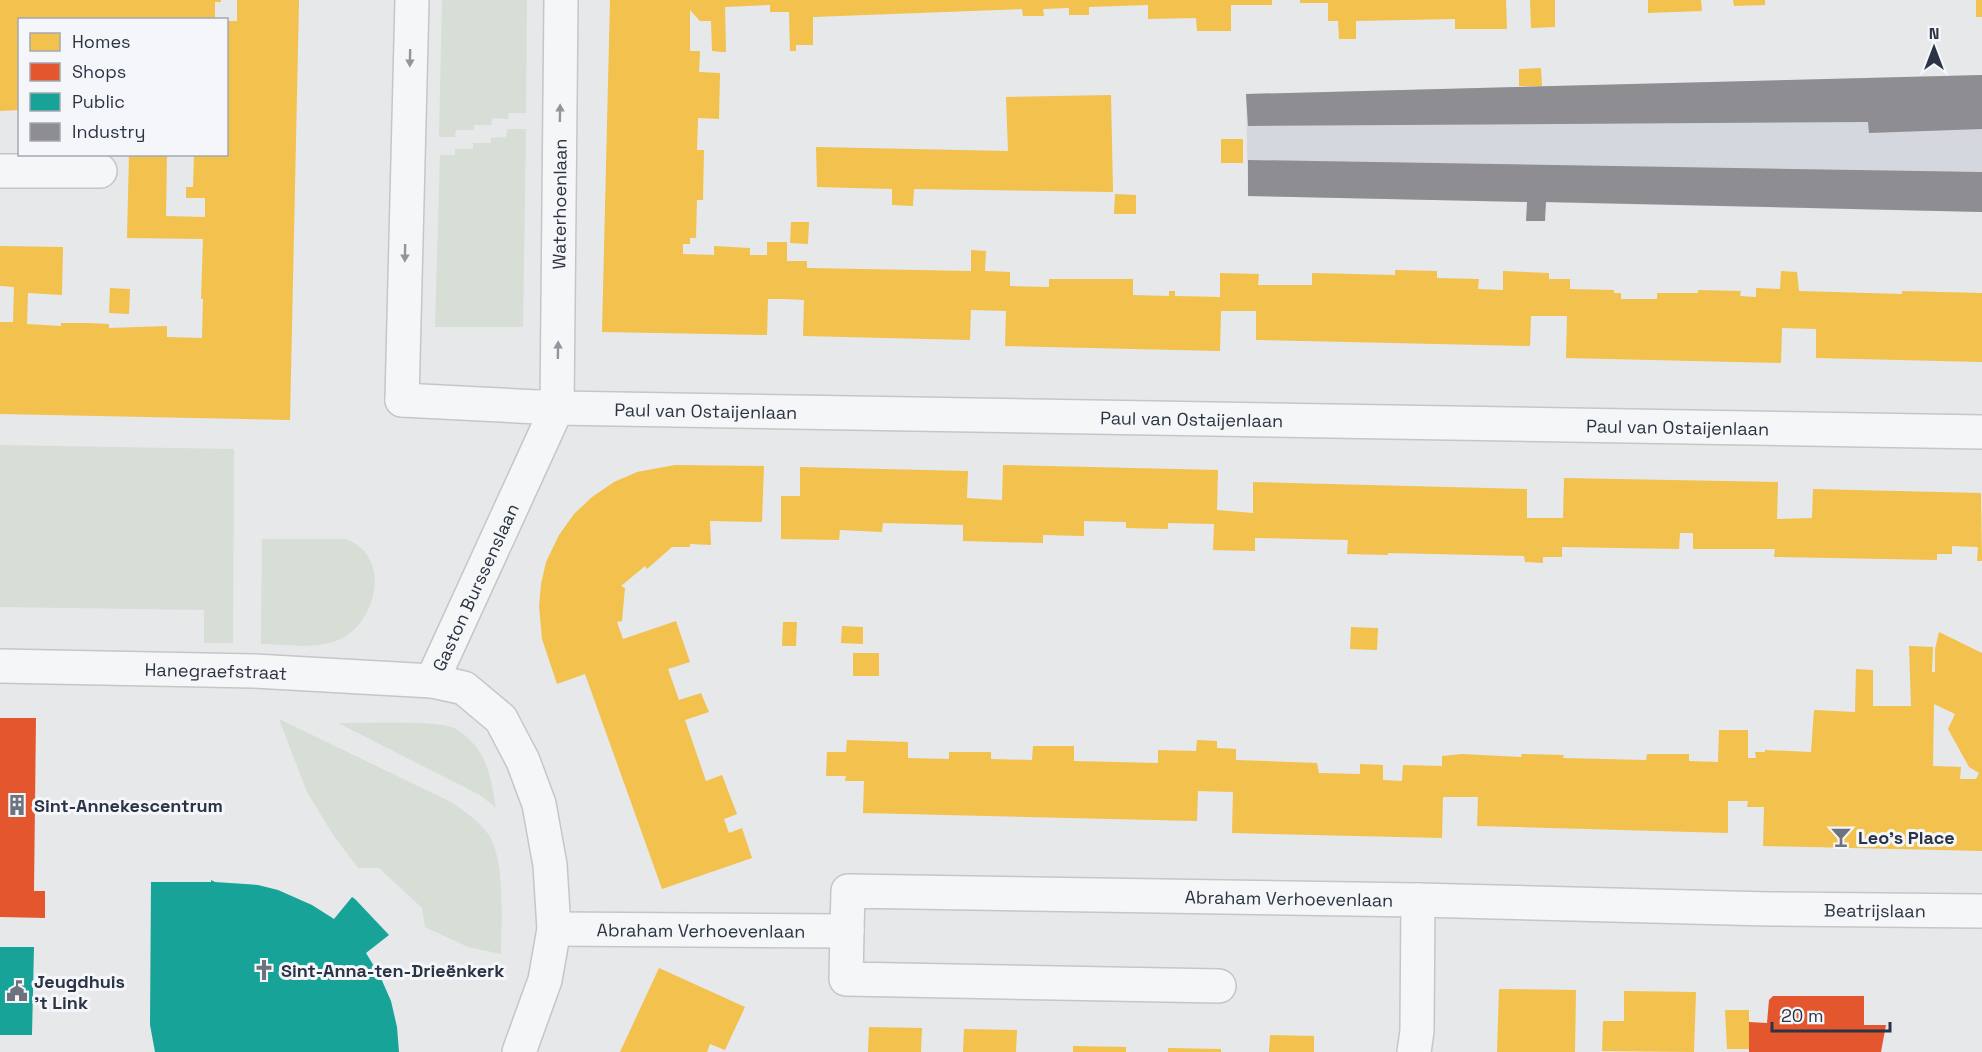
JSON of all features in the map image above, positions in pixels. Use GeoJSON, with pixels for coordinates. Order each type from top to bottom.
{"type":"FeatureCollection","features":[{"type":"Feature","properties":{"kind":"street"},"geometry":{"type":"LineString","coordinates":[[412,0],[402,400],[557,408]]}},
{"type":"Feature","properties":{"kind":"street","name":"Waterhoenlaan"},"geometry":{"type":"LineString","coordinates":[[557,408],[561,0]]}},
{"type":"Feature","properties":{"kind":"street"},"geometry":{"type":"LineString","coordinates":[[0,171],[100,171]]}},
{"type":"Feature","properties":{"kind":"street","name":"Paul van Ostaijenlaan"},"geometry":{"type":"LineString","coordinates":[[557,408],[1982,432]]}},
{"type":"Feature","properties":{"kind":"street","name":"Gaston Burssenslaan"},"geometry":{"type":"LineString","coordinates":[[519,1052],[545,980],[554,929],[550,865],[539,804],[522,761],[501,719],[464,688],[432,681],[557,408]]}},
{"type":"Feature","properties":{"kind":"street","name":"Hanegraefstraat"},"geometry":{"type":"LineString","coordinates":[[0,666],[254,671],[432,681]]}},
{"type":"Feature","properties":{"kind":"street","name":"Abraham Verhoevenlaan"},"geometry":{"type":"LineString","coordinates":[[1219,986],[846,979],[848,891],[1418,900],[1769,909]]}},
{"type":"Feature","properties":{"kind":"street"},"geometry":{"type":"LineString","coordinates":[[1414,1052],[1417,1031],[1418,900]]}},
{"type":"Feature","properties":{"kind":"street","name":"Beatrijslaan"},"geometry":{"type":"LineString","coordinates":[[1769,909],[1982,911]]}},
{"type":"Feature","properties":{"kind":"street","name":"Abraham Verhoevenlaan"},"geometry":{"type":"LineString","coordinates":[[554,929],[847,931]]}},
{"type":"Feature","properties":{"kind":"shaded area"},"geometry":{"type":"Polygon","coordinates":[[[442,0],[527,0],[526,113],[509,113],[508,119],[492,118],[491,125],[474,125],[474,130],[456,130],[455,137],[439,137],[442,0]]]}},
{"type":"Feature","properties":{"kind":"shaded area"},"geometry":{"type":"Polygon","coordinates":[[[1982,75],[1982,212],[1248,196],[1246,94],[1982,75]]]}},
{"type":"Feature","properties":{"kind":"shaded area"},"geometry":{"type":"Polygon","coordinates":[[[507,129],[526,129],[523,327],[435,327],[440,155],[455,155],[455,149],[473,149],[473,143],[491,143],[491,138],[506,137],[507,129]]]}},
{"type":"Feature","properties":{"kind":"shaded area"},"geometry":{"type":"Polygon","coordinates":[[[0,445],[234,449],[233,643],[204,643],[204,610],[0,607],[0,445]]]}},
{"type":"Feature","properties":{"kind":"shaded area"},"geometry":{"type":"Polygon","coordinates":[[[262,539],[346,539],[360,547],[369,558],[374,571],[374,585],[372,600],[357,626],[346,636],[327,644],[305,646],[261,644],[262,539]]]}},
{"type":"Feature","properties":{"kind":"shaded area"},"geometry":{"type":"Polygon","coordinates":[[[279,719],[453,803],[480,825],[494,845],[498,859],[502,909],[501,954],[468,947],[425,927],[422,908],[379,868],[358,868],[334,836],[307,792],[279,719]]]}},
{"type":"Feature","properties":{"kind":"shaded area"},"geometry":{"type":"Polygon","coordinates":[[[338,723],[416,723],[445,725],[454,728],[467,737],[481,754],[490,776],[496,808],[480,795],[338,723]]]}},
{"type":"Feature","properties":{"kind":"building: Homes"},"geometry":{"type":"Polygon","coordinates":[[[0,0],[221,0],[221,2],[215,2],[215,18],[18,18],[18,110],[0,111],[0,0]]]}},
{"type":"Feature","properties":{"kind":"building: Homes"},"geometry":{"type":"Polygon","coordinates":[[[237,0],[299,0],[290,420],[0,414],[0,322],[13,322],[14,287],[0,286],[0,246],[63,247],[62,295],[28,293],[27,324],[61,326],[61,323],[109,324],[109,328],[167,326],[167,337],[202,338],[203,239],[127,238],[129,156],[167,156],[166,216],[205,217],[205,198],[186,198],[186,187],[193,187],[194,156],[228,156],[228,21],[237,21],[237,0]]]}},
{"type":"Feature","properties":{"kind":"building: Homes"},"geometry":{"type":"Polygon","coordinates":[[[610,0],[1272,0],[1272,5],[1231,5],[1231,31],[1197,31],[1196,18],[1148,19],[1148,5],[1089,7],[1089,15],[1069,15],[1069,8],[1043,9],[1044,16],[1023,16],[1022,9],[813,17],[813,45],[796,45],[796,51],[790,51],[789,12],[770,12],[770,5],[725,7],[726,52],[722,52],[712,51],[711,21],[700,21],[690,10],[690,51],[700,51],[699,72],[720,73],[719,119],[698,118],[697,150],[704,150],[703,200],[697,200],[696,238],[690,238],[690,244],[683,244],[683,254],[714,255],[714,246],[750,248],[750,255],[767,255],[767,242],[787,242],[787,261],[807,261],[807,268],[971,271],[971,250],[986,251],[985,271],[1010,272],[1010,286],[1049,287],[1049,279],[1133,279],[1133,295],[1169,296],[1169,291],[1175,291],[1175,296],[1220,297],[1220,273],[1259,274],[1258,285],[1312,285],[1312,273],[1395,275],[1395,270],[1437,271],[1437,278],[1479,279],[1478,289],[1503,290],[1503,271],[1549,273],[1549,279],[1570,279],[1570,289],[1614,290],[1614,293],[1621,293],[1621,299],[1657,299],[1657,293],[1698,293],[1698,290],[1741,291],[1740,296],[1756,297],[1756,288],[1780,289],[1781,271],[1797,272],[1799,291],[1902,294],[1902,291],[1982,293],[1982,362],[1816,358],[1816,329],[1782,328],[1781,363],[1566,358],[1567,316],[1531,316],[1530,346],[1256,340],[1256,311],[1221,311],[1220,351],[1005,346],[1006,311],[971,310],[970,340],[803,336],[804,300],[785,299],[768,299],[767,335],[602,332],[610,0]]]}},
{"type":"Feature","properties":{"kind":"building: Homes"},"geometry":{"type":"Polygon","coordinates":[[[1300,0],[1506,0],[1507,29],[1455,29],[1455,19],[1356,21],[1356,39],[1339,39],[1338,21],[1328,21],[1328,3],[1300,3],[1300,0]]]}},
{"type":"Feature","properties":{"kind":"building: Homes"},"geometry":{"type":"Polygon","coordinates":[[[1530,0],[1555,0],[1555,27],[1531,28],[1530,0]]]}},
{"type":"Feature","properties":{"kind":"building: Homes"},"geometry":{"type":"Polygon","coordinates":[[[1648,0],[1701,0],[1702,11],[1648,13],[1648,0]]]}},
{"type":"Feature","properties":{"kind":"building: Homes"},"geometry":{"type":"Polygon","coordinates":[[[1733,0],[1765,0],[1765,5],[1734,6],[1733,0]]]}},
{"type":"Feature","properties":{"kind":"building: Homes"},"geometry":{"type":"Polygon","coordinates":[[[1976,0],[1982,0],[1982,17],[1976,17],[1976,0]]]}},
{"type":"Feature","properties":{"kind":"building: Homes"},"geometry":{"type":"Polygon","coordinates":[[[1541,68],[1542,86],[1519,86],[1519,69],[1541,68]]]}},
{"type":"Feature","properties":{"kind":"building: Homes"},"geometry":{"type":"Polygon","coordinates":[[[1111,95],[1113,192],[914,189],[913,206],[892,205],[892,189],[817,187],[816,147],[1008,151],[1006,97],[1111,95]]]}},
{"type":"Feature","properties":{"kind":"building: Homes"},"geometry":{"type":"Polygon","coordinates":[[[1221,139],[1243,139],[1243,163],[1221,163],[1221,139]]]}},
{"type":"Feature","properties":{"kind":"building: Homes"},"geometry":{"type":"Polygon","coordinates":[[[1115,194],[1136,195],[1136,214],[1114,214],[1115,194]]]}},
{"type":"Feature","properties":{"kind":"building: Homes"},"geometry":{"type":"Polygon","coordinates":[[[791,222],[809,222],[808,244],[790,243],[791,222]]]}},
{"type":"Feature","properties":{"kind":"building: Homes"},"geometry":{"type":"Polygon","coordinates":[[[110,288],[130,289],[129,314],[109,313],[110,288]]]}},
{"type":"Feature","properties":{"kind":"building: Homes"},"geometry":{"type":"Polygon","coordinates":[[[675,465],[764,466],[762,522],[710,521],[711,545],[690,544],[690,547],[672,547],[647,569],[645,566],[621,586],[625,588],[622,621],[617,622],[623,639],[676,621],[690,662],[668,669],[679,700],[701,693],[709,712],[685,720],[706,781],[722,775],[737,814],[724,819],[729,833],[742,828],[752,858],[662,889],[585,674],[557,684],[542,639],[539,606],[546,562],[559,535],[574,514],[592,497],[614,482],[637,472],[675,465]]]}},
{"type":"Feature","properties":{"kind":"building: Homes"},"geometry":{"type":"Polygon","coordinates":[[[1003,465],[1218,470],[1217,510],[1253,513],[1253,482],[1527,489],[1527,518],[1563,518],[1564,478],[1778,482],[1777,519],[1812,518],[1813,489],[1981,493],[1982,561],[1977,561],[1978,547],[1952,546],[1952,554],[1937,554],[1937,560],[1774,557],[1775,549],[1693,549],[1693,533],[1680,533],[1679,549],[1562,547],[1562,557],[1543,557],[1543,563],[1525,562],[1524,556],[1347,554],[1348,540],[1255,538],[1255,551],[1213,550],[1214,524],[1168,523],[1168,529],[1126,528],[1126,522],[1084,521],[1084,536],[1043,535],[1043,543],[963,541],[963,525],[883,523],[882,532],[840,530],[839,540],[781,539],[781,496],[800,496],[800,467],[968,471],[967,498],[1002,500],[1003,465]]]}},
{"type":"Feature","properties":{"kind":"building: Homes"},"geometry":{"type":"Polygon","coordinates":[[[783,622],[797,622],[796,646],[782,646],[783,622]]]}},
{"type":"Feature","properties":{"kind":"building: Homes"},"geometry":{"type":"Polygon","coordinates":[[[842,626],[863,627],[863,644],[841,643],[842,626]]]}},
{"type":"Feature","properties":{"kind":"building: Homes"},"geometry":{"type":"Polygon","coordinates":[[[1351,627],[1378,628],[1377,650],[1350,649],[1351,627]]]}},
{"type":"Feature","properties":{"kind":"building: Homes"},"geometry":{"type":"Polygon","coordinates":[[[1939,632],[1982,653],[1982,851],[1763,846],[1764,807],[1747,807],[1748,801],[1728,801],[1728,833],[1477,826],[1478,797],[1443,797],[1442,838],[1232,833],[1233,792],[1198,791],[1197,821],[863,813],[864,781],[845,781],[846,776],[826,776],[827,752],[846,752],[847,740],[908,742],[908,758],[949,759],[949,752],[991,752],[991,759],[1032,760],[1033,746],[1074,746],[1074,761],[1158,763],[1158,750],[1196,751],[1197,740],[1217,741],[1217,748],[1236,749],[1236,760],[1317,763],[1319,773],[1360,774],[1360,764],[1383,765],[1383,780],[1402,781],[1403,765],[1442,766],[1442,756],[1462,754],[1522,757],[1521,754],[1564,755],[1563,758],[1646,760],[1647,754],[1689,754],[1689,761],[1718,762],[1719,730],[1748,730],[1748,758],[1756,758],[1755,752],[1765,752],[1765,750],[1811,752],[1814,710],[1855,712],[1856,669],[1873,670],[1873,706],[1911,706],[1909,646],[1933,647],[1932,672],[1935,672],[1935,649],[1939,632]],[[1934,704],[1933,766],[1961,767],[1960,779],[1976,779],[1979,773],[1969,767],[1948,729],[1955,714],[1934,704]]]}},
{"type":"Feature","properties":{"kind":"building: Homes"},"geometry":{"type":"Polygon","coordinates":[[[853,653],[879,653],[879,676],[853,676],[853,653]]]}},
{"type":"Feature","properties":{"kind":"building: Homes"},"geometry":{"type":"Polygon","coordinates":[[[659,968],[745,1007],[725,1050],[710,1044],[707,1052],[620,1052],[659,968]]]}},
{"type":"Feature","properties":{"kind":"building: Homes"},"geometry":{"type":"Polygon","coordinates":[[[1499,989],[1576,990],[1575,1052],[1497,1052],[1499,989]]]}},
{"type":"Feature","properties":{"kind":"building: Homes"},"geometry":{"type":"Polygon","coordinates":[[[1624,991],[1696,992],[1694,1052],[1602,1051],[1603,1021],[1624,1021],[1624,991]]]}},
{"type":"Feature","properties":{"kind":"building: Homes"},"geometry":{"type":"Polygon","coordinates":[[[1725,1010],[1749,1010],[1749,1049],[1727,1049],[1725,1010]]]}},
{"type":"Feature","properties":{"kind":"building: Homes"},"geometry":{"type":"Polygon","coordinates":[[[869,1027],[922,1028],[921,1052],[868,1052],[869,1027]]]}},
{"type":"Feature","properties":{"kind":"building: Homes"},"geometry":{"type":"Polygon","coordinates":[[[964,1029],[1017,1030],[1016,1052],[963,1052],[964,1029]]]}},
{"type":"Feature","properties":{"kind":"building: Homes"},"geometry":{"type":"Polygon","coordinates":[[[1270,1035],[1314,1036],[1314,1052],[1269,1052],[1270,1035]]]}},
{"type":"Feature","properties":{"kind":"building: Homes"},"geometry":{"type":"Polygon","coordinates":[[[1073,1046],[1126,1047],[1126,1052],[1073,1052],[1073,1046]]]}},
{"type":"Feature","properties":{"kind":"building: Homes"},"geometry":{"type":"Polygon","coordinates":[[[1168,1048],[1221,1049],[1221,1052],[1168,1052],[1168,1048]]]}},
{"type":"Feature","properties":{"kind":"building: Shops","name":"Sint-Annekescentrum"},"geometry":{"type":"Polygon","coordinates":[[[0,718],[36,718],[34,891],[45,891],[45,918],[0,917],[0,718]]]}},
{"type":"Feature","properties":{"kind":"building: Shops"},"geometry":{"type":"Polygon","coordinates":[[[1773,996],[1864,996],[1864,1025],[1886,1025],[1881,1052],[1749,1052],[1749,1022],[1767,1023],[1769,1000],[1773,996]]]}},
{"type":"Feature","properties":{"kind":"building: Public","name":"Sint-Anna-ten-Drieënkerk"},"geometry":{"type":"Polygon","coordinates":[[[211,880],[258,885],[278,890],[312,905],[334,919],[352,897],[355,899],[389,935],[366,953],[391,1001],[397,1027],[399,1052],[155,1052],[150,1025],[151,882],[211,882],[211,880]]]}},
{"type":"Feature","properties":{"kind":"building: Public","name":"Jeugdhuis 't Link"},"geometry":{"type":"Polygon","coordinates":[[[0,947],[34,947],[32,1035],[0,1035],[0,947]]]}},
{"type":"Feature","properties":{"kind":"building: Industry"},"geometry":{"type":"Polygon","coordinates":[[[1982,75],[1982,129],[1869,133],[1868,122],[1248,126],[1246,94],[1982,75]]]}},
{"type":"Feature","properties":{"kind":"building: Industry"},"geometry":{"type":"Polygon","coordinates":[[[1248,160],[1982,172],[1982,212],[1546,202],[1545,221],[1526,221],[1527,202],[1248,196],[1248,160]]]}},
{"type":"Feature","properties":{"kind":"place","name":"Sint-Annekescentrum"},"geometry":{"type":"Point","coordinates":[17,805]}},
{"type":"Feature","properties":{"kind":"place","name":"Leo's Place"},"geometry":{"type":"Point","coordinates":[1841,837]}},
{"type":"Feature","properties":{"kind":"place","name":"Sint-Anna-ten-Drieënkerk"},"geometry":{"type":"Point","coordinates":[264,970]}},
{"type":"Feature","properties":{"kind":"place","name":"Jeugdhuis 't Link"},"geometry":{"type":"Point","coordinates":[17,991]}}]}
